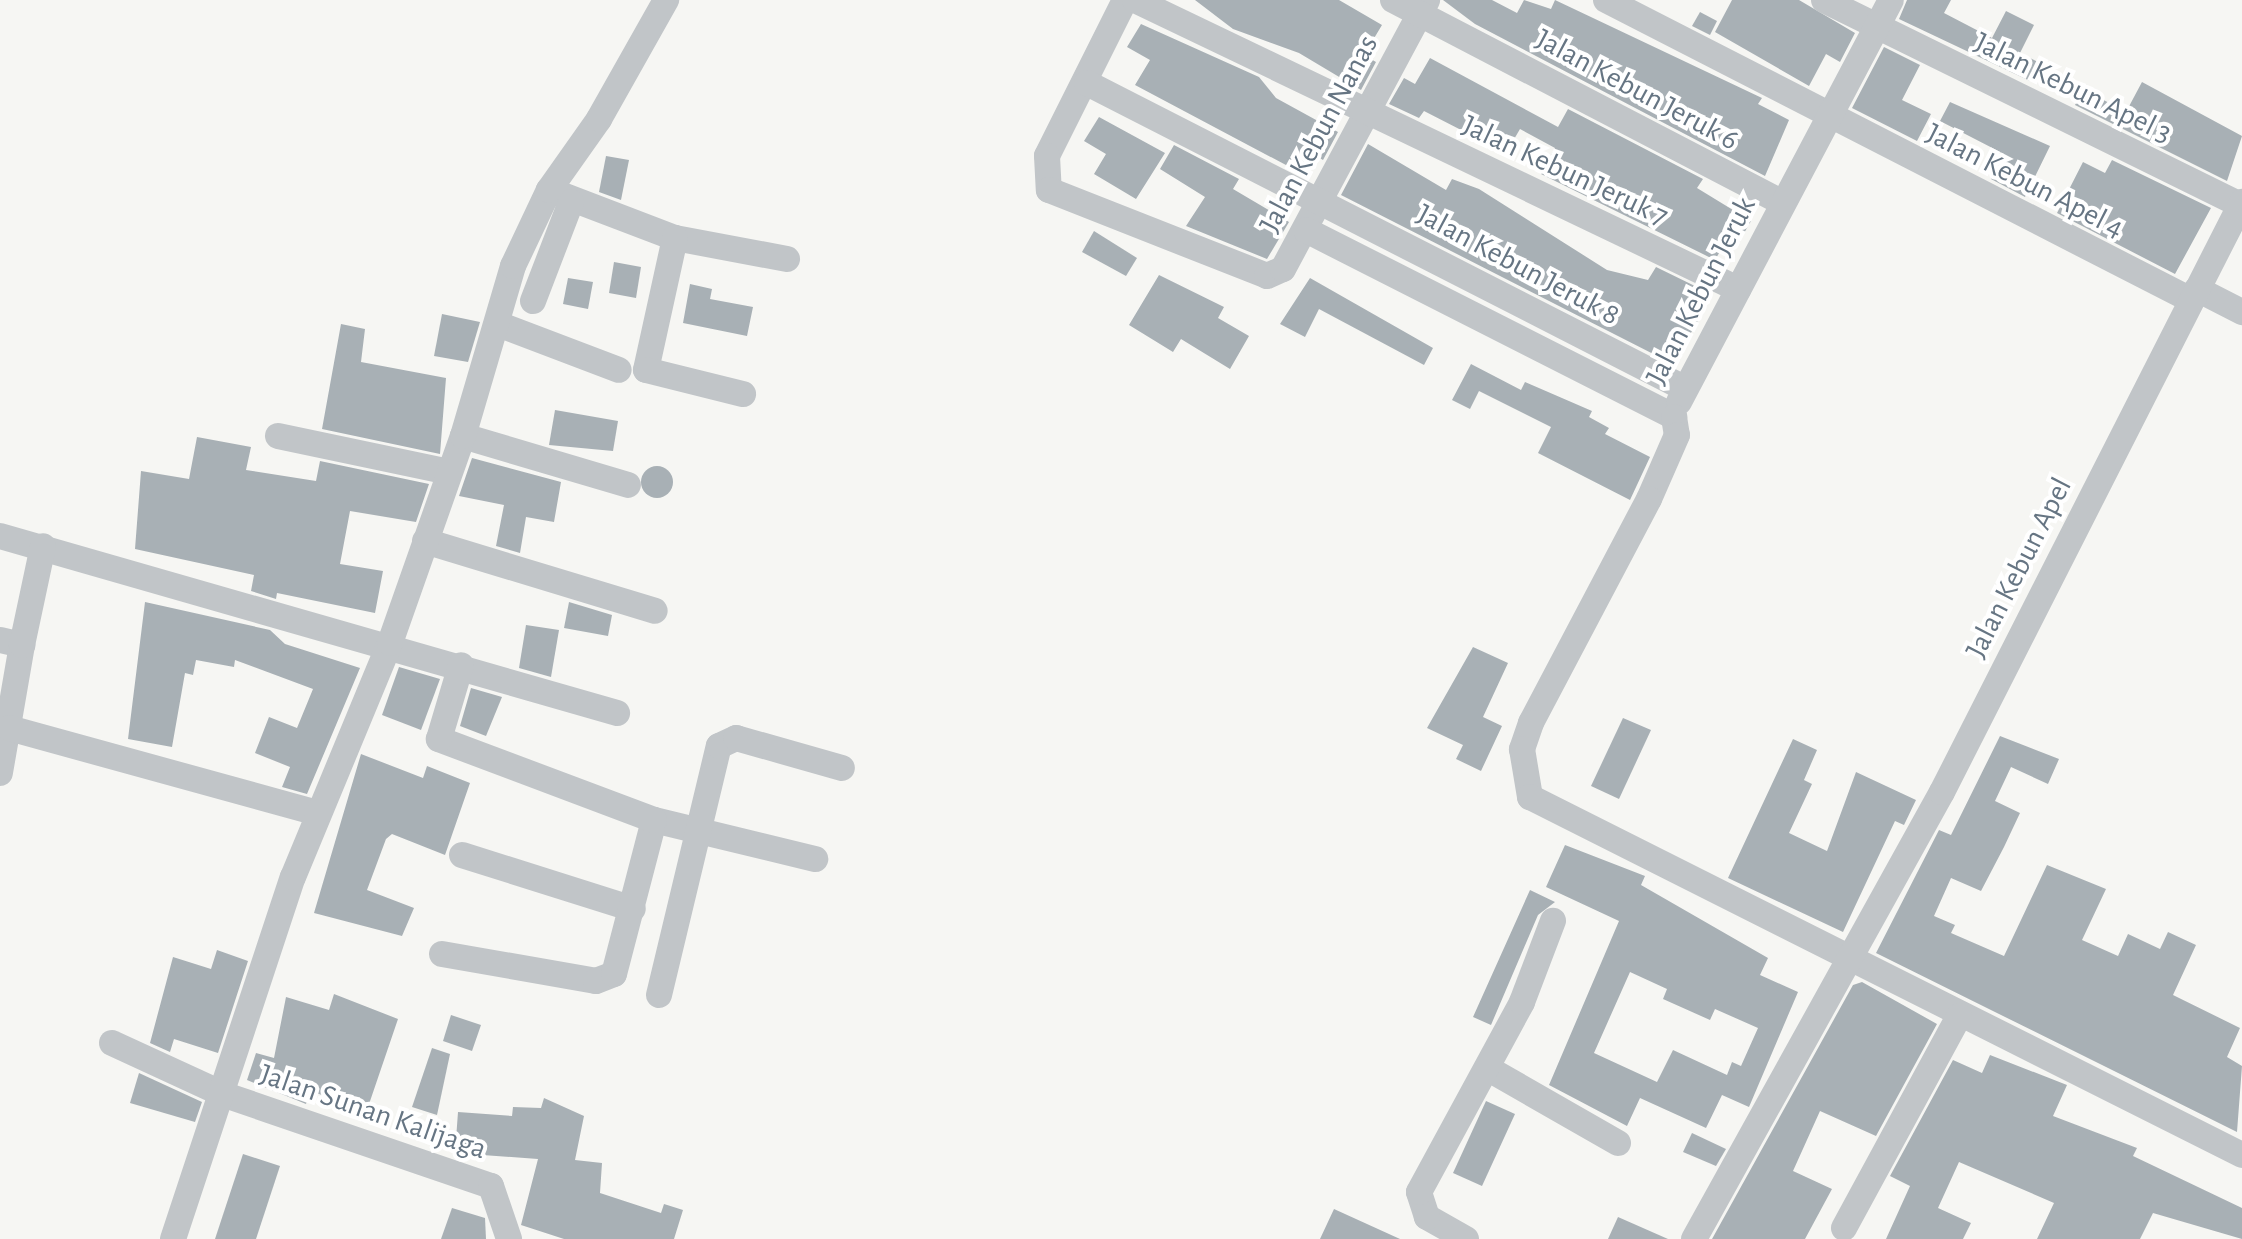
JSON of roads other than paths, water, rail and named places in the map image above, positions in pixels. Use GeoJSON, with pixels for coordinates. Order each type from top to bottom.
{"type":"FeatureCollection","features":[{"type":"Feature","properties":{"kind":"street"},"geometry":{"type":"LineString","coordinates":[[173,1239],[225,1095],[317,813],[390,643],[463,436],[513,266],[560,196],[666,0]]}},
{"type":"Feature","properties":{"kind":"street"},"geometry":{"type":"LineString","coordinates":[[1087,83],[1125,0]]}},
{"type":"Feature","properties":{"kind":"street","name":"Jalan Kebun Jeruk 7"},"geometry":{"type":"LineString","coordinates":[[1135,0],[1738,289]]}},
{"type":"Feature","properties":{"kind":"street","name":"Jalan Kebun Jeruk 6"},"geometry":{"type":"LineString","coordinates":[[1393,0],[1424,6],[1781,202]]}},
{"type":"Feature","properties":{"kind":"street","name":"Jalan Kebun Apel 4"},"geometry":{"type":"LineString","coordinates":[[1606,0],[1830,120],[2194,294],[2242,312]]}},
{"type":"Feature","properties":{"kind":"street","name":"Jalan Kebun Apel 3"},"geometry":{"type":"LineString","coordinates":[[1824,0],[1878,29],[2241,203]]}},
{"type":"Feature","properties":{"kind":"street","name":"Jalan Kebun Jeruk"},"geometry":{"type":"LineString","coordinates":[[1306,230],[1674,417],[1684,388],[1781,202],[1830,120],[1891,0]]}},
{"type":"Feature","properties":{"kind":"street","name":"Jalan Kebun Nanas"},"geometry":{"type":"LineString","coordinates":[[1087,83],[1044,174],[1049,190],[1071,203],[1253,274],[1283,269],[1306,230],[1364,111],[1424,6]]}},
{"type":"Feature","properties":{"kind":"street","name":"Jalan Kebun Jeruk 8"},"geometry":{"type":"LineString","coordinates":[[1087,83],[1322,197],[1684,388]]}},
{"type":"Feature","properties":{"kind":"street"},"geometry":{"type":"LineString","coordinates":[[560,196],[675,238],[787,259]]}},
{"type":"Feature","properties":{"kind":"street"},"geometry":{"type":"LineString","coordinates":[[533,301],[560,196]]}},
{"type":"Feature","properties":{"kind":"street","name":"Jalan Kebun Apel"},"geometry":{"type":"LineString","coordinates":[[1694,1239],[1850,961],[2241,203]]}},
{"type":"Feature","properties":{"kind":"street"},"geometry":{"type":"LineString","coordinates":[[675,238],[646,370],[743,394]]}},
{"type":"Feature","properties":{"kind":"street"},"geometry":{"type":"LineString","coordinates":[[498,324],[619,370]]}},
{"type":"Feature","properties":{"kind":"street"},"geometry":{"type":"LineString","coordinates":[[1674,417],[1677,435],[1649,499],[1531,723],[1522,749],[1530,797],[1959,1016],[2242,1155]]}},
{"type":"Feature","properties":{"kind":"street"},"geometry":{"type":"LineString","coordinates":[[278,436],[449,472]]}},
{"type":"Feature","properties":{"kind":"street"},"geometry":{"type":"LineString","coordinates":[[463,436],[628,485]]}},
{"type":"Feature","properties":{"kind":"street"},"geometry":{"type":"LineString","coordinates":[[0,536],[390,643],[617,713]]}},
{"type":"Feature","properties":{"kind":"street"},"geometry":{"type":"LineString","coordinates":[[425,541],[655,611]]}},
{"type":"Feature","properties":{"kind":"street"},"geometry":{"type":"LineString","coordinates":[[0,773],[9,728],[11,642],[43,546]]}},
{"type":"Feature","properties":{"kind":"street"},"geometry":{"type":"LineString","coordinates":[[461,665],[439,739],[654,820],[815,859]]}},
{"type":"Feature","properties":{"kind":"street"},"geometry":{"type":"LineString","coordinates":[[9,728],[317,813]]}},
{"type":"Feature","properties":{"kind":"street"},"geometry":{"type":"LineString","coordinates":[[659,995],[694,830],[725,741],[842,768]]}},
{"type":"Feature","properties":{"kind":"street"},"geometry":{"type":"LineString","coordinates":[[442,954],[596,981],[614,974],[623,959],[654,820]]}},
{"type":"Feature","properties":{"kind":"street"},"geometry":{"type":"LineString","coordinates":[[462,855],[633,909]]}},
{"type":"Feature","properties":{"kind":"street"},"geometry":{"type":"LineString","coordinates":[[1466,1239],[1427,1217],[1419,1192],[1487,1068],[1553,921]]}},
{"type":"Feature","properties":{"kind":"street"},"geometry":{"type":"LineString","coordinates":[[1844,1228],[1959,1016]]}},
{"type":"Feature","properties":{"kind":"street"},"geometry":{"type":"LineString","coordinates":[[112,1043],[225,1095]]}},
{"type":"Feature","properties":{"kind":"street"},"geometry":{"type":"LineString","coordinates":[[1487,1068],[1618,1143]]}},
{"type":"Feature","properties":{"kind":"street","name":"Jalan Sunan Kalijaga"},"geometry":{"type":"LineString","coordinates":[[225,1095],[491,1186],[509,1239]]}}]}
